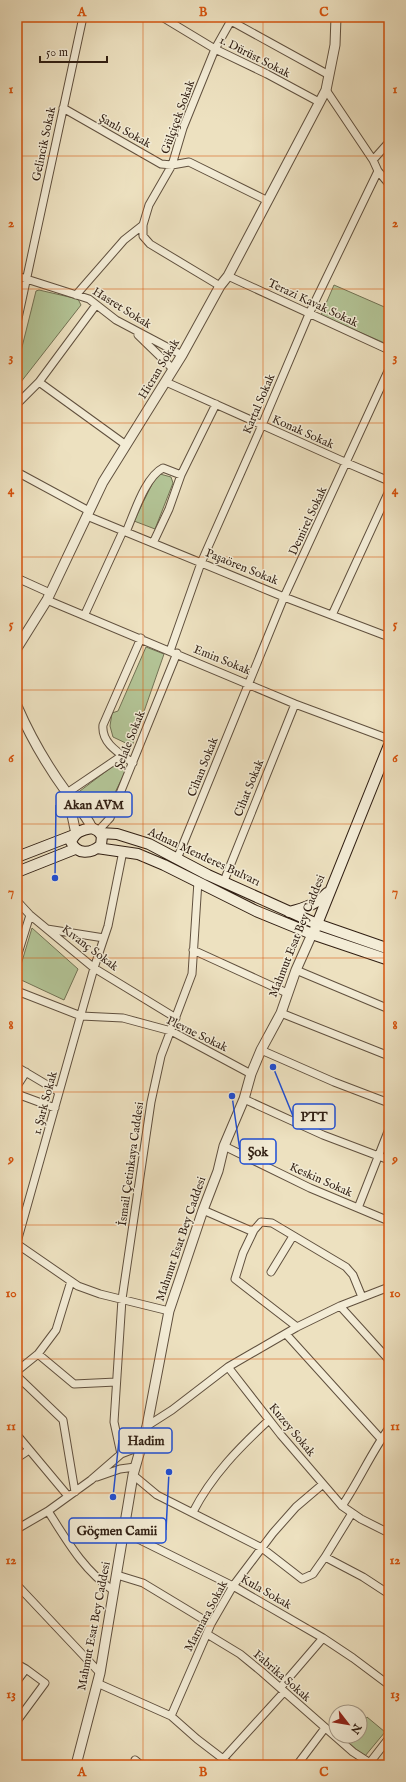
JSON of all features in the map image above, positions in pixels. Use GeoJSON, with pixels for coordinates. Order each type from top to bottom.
{"type":"FeatureCollection","features":[{"type":"Feature","properties":{"kind":"main road","name":"Mahmut Esat Bey Caddesi"},"geometry":{"type":"LineString","coordinates":[[312,934],[386,763],[389,745]]}},
{"type":"Feature","properties":{"kind":"main road"},"geometry":{"type":"LineString","coordinates":[[17,857],[82,830],[97,831],[102,840],[97,848],[87,852],[80,852],[74,849],[71,842],[75,834]]}},
{"type":"Feature","properties":{"kind":"main road","name":"Adnan Menderes Bulvarı"},"geometry":{"type":"LineString","coordinates":[[97,831],[117,834],[149,844],[208,875],[317,924],[389,949]]}},
{"type":"Feature","properties":{"kind":"main road","name":"Adnan Menderes Bulvarı"},"geometry":{"type":"LineString","coordinates":[[97,848],[138,854],[198,881],[256,911],[312,934],[389,960]]}},
{"type":"Feature","properties":{"kind":"main road"},"geometry":{"type":"LineString","coordinates":[[17,872],[74,849]]}},
{"type":"Feature","properties":{"kind":"main road"},"geometry":{"type":"LineString","coordinates":[[290,912],[304,908],[319,901],[330,890]]}},
{"type":"Feature","properties":{"kind":"street","name":"Gelincik Sokak"},"geometry":{"type":"LineString","coordinates":[[17,323],[84,17]]}},
{"type":"Feature","properties":{"kind":"street","name":"1. Dürüst Sokak"},"geometry":{"type":"LineString","coordinates":[[162,17],[215,49],[318,102]]}},
{"type":"Feature","properties":{"kind":"street"},"geometry":{"type":"LineString","coordinates":[[336,17],[335,45],[326,90],[373,160],[378,171],[389,184]]}},
{"type":"Feature","properties":{"kind":"street","name":"Gülçiçek Sokak"},"geometry":{"type":"LineString","coordinates":[[143,225],[149,205],[172,165],[183,128],[215,49],[232,19]]}},
{"type":"Feature","properties":{"kind":"street"},"geometry":{"type":"LineString","coordinates":[[232,19],[329,75]]}},
{"type":"Feature","properties":{"kind":"street","name":"Hicran Sokak"},"geometry":{"type":"LineString","coordinates":[[17,648],[49,596],[103,482],[166,382],[220,286],[228,276],[266,200],[318,102],[326,90]]}},
{"type":"Feature","properties":{"kind":"street","name":"Şanlı Sokak"},"geometry":{"type":"LineString","coordinates":[[63,108],[162,164],[172,165],[189,162],[266,200]]}},
{"type":"Feature","properties":{"kind":"street"},"geometry":{"type":"LineString","coordinates":[[373,160],[389,142]]}},
{"type":"Feature","properties":{"kind":"street","name":"Kartal Sokak"},"geometry":{"type":"LineString","coordinates":[[174,652],[201,563],[309,314],[378,171]]}},
{"type":"Feature","properties":{"kind":"street"},"geometry":{"type":"LineString","coordinates":[[143,225],[143,236],[150,244],[220,286]]}},
{"type":"Feature","properties":{"kind":"street"},"geometry":{"type":"LineString","coordinates":[[76,295],[124,240],[143,225]]}},
{"type":"Feature","properties":{"kind":"street","name":"Hasret Sokak"},"geometry":{"type":"LineString","coordinates":[[17,276],[89,299],[116,320],[182,355]]}},
{"type":"Feature","properties":{"kind":"street","name":"Terazi Kavak Sokak"},"geometry":{"type":"LineString","coordinates":[[228,276],[389,350]]}},
{"type":"Feature","properties":{"kind":"street"},"geometry":{"type":"LineString","coordinates":[[17,404],[40,382],[96,304]]}},
{"type":"Feature","properties":{"kind":"street"},"geometry":{"type":"LineString","coordinates":[[132,329],[173,369]]}},
{"type":"Feature","properties":{"kind":"street","name":"Demirel Sokak"},"geometry":{"type":"LineString","coordinates":[[249,683],[284,597],[389,369]]}},
{"type":"Feature","properties":{"kind":"street"},"geometry":{"type":"LineString","coordinates":[[40,382],[126,445]]}},
{"type":"Feature","properties":{"kind":"street","name":"Konak Sokak"},"geometry":{"type":"LineString","coordinates":[[166,382],[347,463],[389,480]]}},
{"type":"Feature","properties":{"kind":"street"},"geometry":{"type":"LineString","coordinates":[[153,543],[169,509],[181,475],[216,404]]}},
{"type":"Feature","properties":{"kind":"street"},"geometry":{"type":"LineString","coordinates":[[85,614],[150,478],[162,468],[181,475]]}},
{"type":"Feature","properties":{"kind":"street","name":"Paşaören Sokak"},"geometry":{"type":"LineString","coordinates":[[17,472],[88,513],[125,531],[284,597],[389,637]]}},
{"type":"Feature","properties":{"kind":"street"},"geometry":{"type":"LineString","coordinates":[[332,615],[389,491]]}},
{"type":"Feature","properties":{"kind":"street","name":"Emin Sokak"},"geometry":{"type":"LineString","coordinates":[[17,578],[85,614],[295,704],[389,739]]}},
{"type":"Feature","properties":{"kind":"street"},"geometry":{"type":"LineString","coordinates":[[133,763],[107,743],[102,733],[103,725],[141,638]]}},
{"type":"Feature","properties":{"kind":"street","name":"Şelale Sokak"},"geometry":{"type":"LineString","coordinates":[[97,831],[110,818],[133,763],[174,652]]}},
{"type":"Feature","properties":{"kind":"street","name":"Cihan Sokak"},"geometry":{"type":"LineString","coordinates":[[177,859],[249,683]]}},
{"type":"Feature","properties":{"kind":"street","name":"Cihat Sokak"},"geometry":{"type":"LineString","coordinates":[[224,882],[295,704]]}},
{"type":"Feature","properties":{"kind":"street"},"geometry":{"type":"LineString","coordinates":[[17,706],[26,728],[67,793],[86,815],[97,831]]}},
{"type":"Feature","properties":{"kind":"street"},"geometry":{"type":"LineString","coordinates":[[17,720],[26,728]]}},
{"type":"Feature","properties":{"kind":"street"},"geometry":{"type":"LineString","coordinates":[[67,793],[123,755]]}},
{"type":"Feature","properties":{"kind":"street"},"geometry":{"type":"LineString","coordinates":[[67,793],[75,834]]}},
{"type":"Feature","properties":{"kind":"street","name":"1. Şark Sokak"},"geometry":{"type":"LineString","coordinates":[[17,1243],[94,968],[108,926],[123,851]]}},
{"type":"Feature","properties":{"kind":"street","name":"İsmail Çetinkaya Caddesi"},"geometry":{"type":"LineString","coordinates":[[121,1454],[114,1422],[122,1299],[151,1102],[162,1056],[170,1031],[192,974],[198,881]]}},
{"type":"Feature","properties":{"kind":"street","name":"Kıvanç Sokak"},"geometry":{"type":"LineString","coordinates":[[17,901],[30,915],[94,968],[176,1018]]}},
{"type":"Feature","properties":{"kind":"street"},"geometry":{"type":"LineString","coordinates":[[17,957],[30,915]]}},
{"type":"Feature","properties":{"kind":"street"},"geometry":{"type":"LineString","coordinates":[[47,929],[104,938]]}},
{"type":"Feature","properties":{"kind":"street","name":"Mahmut Esat Bey Caddesi"},"geometry":{"type":"LineString","coordinates":[[76,1765],[100,1673],[134,1471],[147,1426],[169,1311],[203,1210],[218,1171],[224,1146],[244,1099],[251,1074],[261,1050],[281,1013],[296,970],[312,934]]}},
{"type":"Feature","properties":{"kind":"street"},"geometry":{"type":"LineString","coordinates":[[194,950],[287,993]]}},
{"type":"Feature","properties":{"kind":"street"},"geometry":{"type":"LineString","coordinates":[[296,970],[389,1009]]}},
{"type":"Feature","properties":{"kind":"street","name":"Plevne Sokak"},"geometry":{"type":"LineString","coordinates":[[17,991],[81,1016],[123,1018],[170,1031],[251,1074]]}},
{"type":"Feature","properties":{"kind":"street"},"geometry":{"type":"LineString","coordinates":[[281,1013],[389,1056]]}},
{"type":"Feature","properties":{"kind":"street"},"geometry":{"type":"LineString","coordinates":[[261,1050],[334,1082],[389,1103]]}},
{"type":"Feature","properties":{"kind":"street"},"geometry":{"type":"LineString","coordinates":[[17,1067],[59,1092]]}},
{"type":"Feature","properties":{"kind":"street"},"geometry":{"type":"LineString","coordinates":[[17,1086],[26,1072]]}},
{"type":"Feature","properties":{"kind":"street"},"geometry":{"type":"LineString","coordinates":[[17,1094],[55,1108]]}},
{"type":"Feature","properties":{"kind":"street"},"geometry":{"type":"LineString","coordinates":[[244,1099],[323,1135],[389,1160]]}},
{"type":"Feature","properties":{"kind":"street"},"geometry":{"type":"LineString","coordinates":[[358,1208],[389,1130]]}},
{"type":"Feature","properties":{"kind":"street","name":"Keskin Sokak"},"geometry":{"type":"LineString","coordinates":[[224,1146],[310,1188],[389,1221]]}},
{"type":"Feature","properties":{"kind":"street"},"geometry":{"type":"LineString","coordinates":[[203,1210],[250,1230],[254,1230]]}},
{"type":"Feature","properties":{"kind":"street"},"geometry":{"type":"LineString","coordinates":[[297,1327],[235,1279],[243,1254],[254,1230],[261,1222],[272,1223],[346,1267],[353,1275],[362,1297]]}},
{"type":"Feature","properties":{"kind":"street"},"geometry":{"type":"LineString","coordinates":[[271,1272],[293,1236]]}},
{"type":"Feature","properties":{"kind":"street"},"geometry":{"type":"LineString","coordinates":[[17,1243],[78,1286],[100,1294],[169,1311]]}},
{"type":"Feature","properties":{"kind":"street"},"geometry":{"type":"LineString","coordinates":[[17,1371],[38,1354],[56,1330],[71,1281]]}},
{"type":"Feature","properties":{"kind":"street"},"geometry":{"type":"LineString","coordinates":[[147,1426],[172,1410],[228,1368],[297,1327],[340,1306],[389,1287]]}},
{"type":"Feature","properties":{"kind":"street"},"geometry":{"type":"LineString","coordinates":[[340,1306],[389,1360]]}},
{"type":"Feature","properties":{"kind":"street"},"geometry":{"type":"LineString","coordinates":[[286,1334],[381,1439]]}},
{"type":"Feature","properties":{"kind":"street"},"geometry":{"type":"LineString","coordinates":[[38,1354],[74,1384],[116,1382]]}},
{"type":"Feature","properties":{"kind":"street","name":"Kuzey Sokak"},"geometry":{"type":"LineString","coordinates":[[228,1368],[269,1420],[342,1506],[389,1533]]}},
{"type":"Feature","properties":{"kind":"street"},"geometry":{"type":"LineString","coordinates":[[17,1376],[63,1420],[75,1492]]}},
{"type":"Feature","properties":{"kind":"street"},"geometry":{"type":"LineString","coordinates":[[193,1512],[203,1493],[219,1471],[234,1453],[269,1420]]}},
{"type":"Feature","properties":{"kind":"street"},"geometry":{"type":"LineString","coordinates":[[342,1506],[389,1428]]}},
{"type":"Feature","properties":{"kind":"street"},"geometry":{"type":"LineString","coordinates":[[17,1435],[68,1496]]}},
{"type":"Feature","properties":{"kind":"street"},"geometry":{"type":"LineString","coordinates":[[17,1530],[75,1492],[121,1454],[142,1446]]}},
{"type":"Feature","properties":{"kind":"street"},"geometry":{"type":"LineString","coordinates":[[17,1458],[29,1450]]}},
{"type":"Feature","properties":{"kind":"street"},"geometry":{"type":"LineString","coordinates":[[91,1480],[120,1469],[134,1471],[157,1495],[262,1548],[302,1579],[313,1574],[326,1557],[352,1513]]}},
{"type":"Feature","properties":{"kind":"street","name":"Marmara Sokak"},"geometry":{"type":"LineString","coordinates":[[171,1716],[211,1624],[233,1586],[296,1507],[324,1484]]}},
{"type":"Feature","properties":{"kind":"street"},"geometry":{"type":"LineString","coordinates":[[48,1511],[75,1554],[99,1581],[114,1591]]}},
{"type":"Feature","properties":{"kind":"street","name":"Kula Sokak"},"geometry":{"type":"LineString","coordinates":[[124,1532],[233,1586],[323,1638],[389,1685]]}},
{"type":"Feature","properties":{"kind":"street"},"geometry":{"type":"LineString","coordinates":[[326,1557],[389,1594]]}},
{"type":"Feature","properties":{"kind":"street"},"geometry":{"type":"LineString","coordinates":[[117,1575],[143,1583],[211,1624]]}},
{"type":"Feature","properties":{"kind":"street"},"geometry":{"type":"LineString","coordinates":[[18,1589],[100,1673]]}},
{"type":"Feature","properties":{"kind":"street","name":"Fabrika Sokak"},"geometry":{"type":"LineString","coordinates":[[207,1634],[240,1654],[353,1752],[369,1764],[380,1765]]}},
{"type":"Feature","properties":{"kind":"street"},"geometry":{"type":"LineString","coordinates":[[223,1759],[282,1690],[323,1638]]}},
{"type":"Feature","properties":{"kind":"street"},"geometry":{"type":"LineString","coordinates":[[17,1664],[46,1683],[17,1721]]}},
{"type":"Feature","properties":{"kind":"street"},"geometry":{"type":"LineString","coordinates":[[17,1681],[26,1669]]}},
{"type":"Feature","properties":{"kind":"street"},"geometry":{"type":"LineString","coordinates":[[97,1683],[171,1716],[197,1739],[232,1765]]}},
{"type":"Feature","properties":{"kind":"street"},"geometry":{"type":"LineString","coordinates":[[297,1765],[325,1728]]}},
{"type":"Feature","properties":{"kind":"street"},"geometry":{"type":"LineString","coordinates":[[369,1764],[389,1738]]}},
{"type":"Feature","properties":{"kind":"green space"},"geometry":{"type":"Polygon","coordinates":[[[334,285],[389,309],[389,345],[321,315],[334,285]]]}},
{"type":"Feature","properties":{"kind":"green space"},"geometry":{"type":"Polygon","coordinates":[[[39,290],[78,299],[81,305],[17,387],[17,367],[36,291],[39,290]]]}},
{"type":"Feature","properties":{"kind":"green space"},"geometry":{"type":"Polygon","coordinates":[[[160,474],[171,477],[173,483],[155,529],[134,521],[156,476],[160,474]]]}},
{"type":"Feature","properties":{"kind":"green space"},"geometry":{"type":"Polygon","coordinates":[[[146,647],[164,654],[132,746],[113,737],[110,726],[112,713],[118,711],[146,647]]]}},
{"type":"Feature","properties":{"kind":"green space"},"geometry":{"type":"Polygon","coordinates":[[[117,763],[127,768],[106,811],[97,811],[76,794],[117,763]]]}},
{"type":"Feature","properties":{"kind":"green space"},"geometry":{"type":"Polygon","coordinates":[[[32,928],[78,969],[64,1000],[17,978],[32,928]]]}},
{"type":"Feature","properties":{"kind":"green space"},"geometry":{"type":"Polygon","coordinates":[[[368,1718],[385,1732],[365,1756],[348,1744],[368,1744],[368,1718]]]}},
{"type":"Feature","properties":{"kind":"place","name":"Akan AVM"},"geometry":{"type":"Point","coordinates":[55,878]}},
{"type":"Feature","properties":{"kind":"place","name":"PTT"},"geometry":{"type":"Point","coordinates":[273,1067]}},
{"type":"Feature","properties":{"kind":"place","name":"Şok"},"geometry":{"type":"Point","coordinates":[232,1096]}},
{"type":"Feature","properties":{"kind":"place","name":"Göçmen Camii"},"geometry":{"type":"Point","coordinates":[169,1472]}},
{"type":"Feature","properties":{"kind":"place","name":"Hadim"},"geometry":{"type":"Point","coordinates":[113,1497]}}]}
